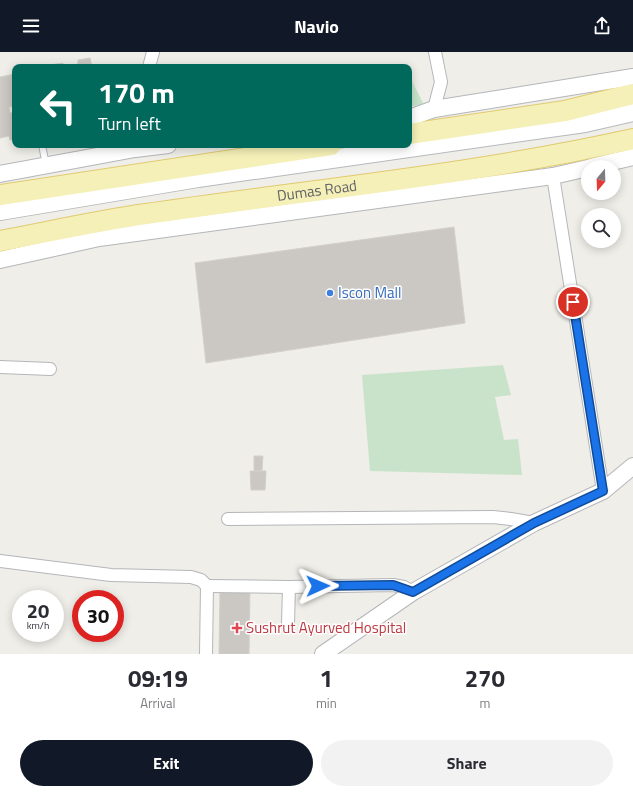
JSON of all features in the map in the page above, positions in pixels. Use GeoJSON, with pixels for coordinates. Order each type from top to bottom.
{"type":"FeatureCollection","features":[{"type":"Feature","properties":{"kind":"main road"},"geometry":{"type":"LineString","coordinates":[[412,134],[565,111],[633,94]]}},
{"type":"Feature","properties":{"kind":"main road"},"geometry":{"type":"LineString","coordinates":[[412,148],[585,123],[633,112]]}},
{"type":"Feature","properties":{"kind":"main road"},"geometry":{"type":"LineString","coordinates":[[0,222],[219,186],[375,166],[566,138],[633,124]]}},
{"type":"Feature","properties":{"kind":"main road","name":"Dumas Road"},"geometry":{"type":"LineString","coordinates":[[0,241],[144,214],[402,180],[580,151],[633,139]]}},
{"type":"Feature","properties":{"kind":"main road"},"geometry":{"type":"LineString","coordinates":[[0,195],[311,148]]}},
{"type":"Feature","properties":{"kind":"main road"},"geometry":{"type":"LineString","coordinates":[[0,211],[198,178],[409,148]]}},
{"type":"Feature","properties":{"kind":"street"},"geometry":{"type":"LineString","coordinates":[[150,64],[153,52]]}},
{"type":"Feature","properties":{"kind":"street"},"geometry":{"type":"LineString","coordinates":[[434,109],[441,82],[435,52]]}},
{"type":"Feature","properties":{"kind":"street"},"geometry":{"type":"LineString","coordinates":[[412,117],[434,109],[633,77]]}},
{"type":"Feature","properties":{"kind":"street"},"geometry":{"type":"LineString","coordinates":[[0,174],[130,148]]}},
{"type":"Feature","properties":{"kind":"street"},"geometry":{"type":"LineString","coordinates":[[620,160],[633,157]]}},
{"type":"Feature","properties":{"kind":"street"},"geometry":{"type":"LineString","coordinates":[[0,260],[99,238],[553,176],[581,169]]}},
{"type":"Feature","properties":{"kind":"street"},"geometry":{"type":"LineString","coordinates":[[553,176],[603,491]]}},
{"type":"Feature","properties":{"kind":"street"},"geometry":{"type":"LineString","coordinates":[[0,367],[50,369]]}},
{"type":"Feature","properties":{"kind":"street"},"geometry":{"type":"LineString","coordinates":[[323,654],[413,592],[534,523],[603,491],[633,466]]}},
{"type":"Feature","properties":{"kind":"street"},"geometry":{"type":"LineString","coordinates":[[228,519],[493,516],[534,523]]}},
{"type":"Feature","properties":{"kind":"street"},"geometry":{"type":"LineString","coordinates":[[0,561],[110,575],[191,577],[201,580],[206,586],[206,654]]}},
{"type":"Feature","properties":{"kind":"street"},"geometry":{"type":"LineString","coordinates":[[206,586],[289,587],[393,585],[413,592]]}},
{"type":"Feature","properties":{"kind":"street"},"geometry":{"type":"LineString","coordinates":[[288,624],[289,587]]}},
{"type":"Feature","properties":{"kind":"lane"},"geometry":{"type":"LineString","coordinates":[[43,148],[46,166]]}},
{"type":"Feature","properties":{"kind":"green space"},"geometry":{"type":"Polygon","coordinates":[[[412,81],[424,105],[412,106],[412,81]]]}},
{"type":"Feature","properties":{"kind":"green space"},"geometry":{"type":"Polygon","coordinates":[[[503,365],[511,395],[495,397],[504,440],[518,439],[522,475],[370,471],[362,375],[503,365]]]}},
{"type":"Feature","properties":{"kind":"building"},"geometry":{"type":"Polygon","coordinates":[[[90,58],[91,64],[78,64],[78,60],[90,58]]]}},
{"type":"Feature","properties":{"kind":"building"},"geometry":{"type":"Polygon","coordinates":[[[12,75],[12,106],[9,107],[10,113],[12,113],[12,140],[10,140],[9,136],[0,138],[0,77],[12,75]]]}},
{"type":"Feature","properties":{"kind":"building","name":"Iscon Mall"},"geometry":{"type":"Polygon","coordinates":[[[454,227],[465,323],[206,363],[195,263],[454,227]]]}},
{"type":"Feature","properties":{"kind":"building"},"geometry":{"type":"Polygon","coordinates":[[[254,456],[263,456],[262,471],[254,471],[254,456]]]}},
{"type":"Feature","properties":{"kind":"building"},"geometry":{"type":"Polygon","coordinates":[[[250,471],[266,471],[265,490],[251,490],[250,471]]]}},
{"type":"Feature","properties":{"kind":"building"},"geometry":{"type":"Polygon","coordinates":[[[220,588],[250,588],[249,654],[219,654],[220,588]]]}},
{"type":"Feature","properties":{"kind":"place","name":"Iscon Mall"},"geometry":{"type":"Point","coordinates":[330,293]}},
{"type":"Feature","properties":{"kind":"place","name":"Sushrut Ayurved Hospital"},"geometry":{"type":"Point","coordinates":[237,628]}},
{"type":"Feature","properties":{"kind":"route"},"geometry":{"type":"LineString","coordinates":[[318,586],[393,585],[413,592],[534,523],[603,491],[573,302]]}}]}
